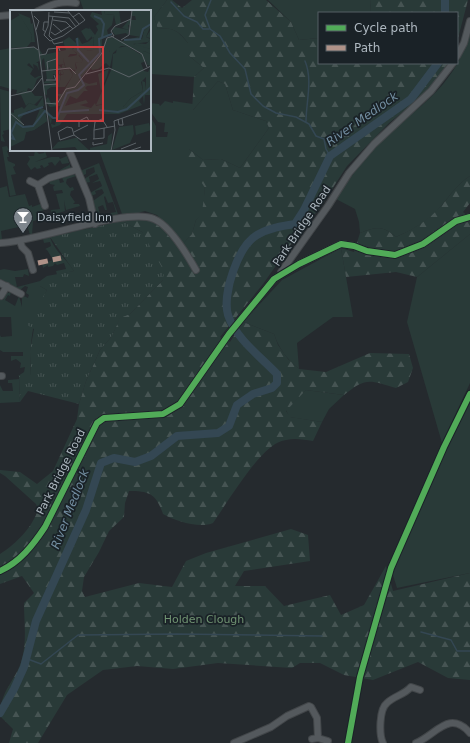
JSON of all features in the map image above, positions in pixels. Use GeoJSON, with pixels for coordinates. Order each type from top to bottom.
{"type":"FeatureCollection","features":[{"type":"Feature","properties":{"kind":"street"},"geometry":{"type":"LineString","coordinates":[[40,10],[55,1],[69,0],[76,3]]}},
{"type":"Feature","properties":{"kind":"street"},"geometry":{"type":"LineString","coordinates":[[458,54],[464,43],[470,21]]}},
{"type":"Feature","properties":{"kind":"street","name":"Park Bridge Road"},"geometry":{"type":"LineString","coordinates":[[0,571],[20,559],[34,544],[45,527],[97,423],[104,418],[163,414],[180,404],[239,321],[274,279],[282,274],[281,272],[328,206],[349,173],[374,144],[431,92],[451,64]]}},
{"type":"Feature","properties":{"kind":"street"},"geometry":{"type":"LineString","coordinates":[[69,151],[89,198],[95,224]]}},
{"type":"Feature","properties":{"kind":"street"},"geometry":{"type":"LineString","coordinates":[[38,185],[49,178],[76,170]]}},
{"type":"Feature","properties":{"kind":"street"},"geometry":{"type":"LineString","coordinates":[[30,181],[38,185],[45,195],[46,206]]}},
{"type":"Feature","properties":{"kind":"street"},"geometry":{"type":"LineString","coordinates":[[0,243],[20,241],[138,216],[154,219],[186,251],[196,270]]}},
{"type":"Feature","properties":{"kind":"street"},"geometry":{"type":"LineString","coordinates":[[282,274],[341,244],[354,246],[367,251],[395,255],[423,244],[456,221],[470,216]]}},
{"type":"Feature","properties":{"kind":"street"},"geometry":{"type":"LineString","coordinates":[[20,241],[28,253],[32,268],[25,268]]}},
{"type":"Feature","properties":{"kind":"street"},"geometry":{"type":"LineString","coordinates":[[16,251],[24,249]]}},
{"type":"Feature","properties":{"kind":"street"},"geometry":{"type":"LineString","coordinates":[[0,283],[21,294]]}},
{"type":"Feature","properties":{"kind":"street"},"geometry":{"type":"LineString","coordinates":[[1,296],[6,286]]}},
{"type":"Feature","properties":{"kind":"street"},"geometry":{"type":"LineString","coordinates":[[383,743],[381,738],[383,710],[387,703],[404,694],[412,687],[420,690]]}},
{"type":"Feature","properties":{"kind":"street"},"geometry":{"type":"LineString","coordinates":[[234,743],[271,727],[286,716],[308,706],[311,707],[317,718],[315,738],[328,741]]}},
{"type":"Feature","properties":{"kind":"street"},"geometry":{"type":"LineString","coordinates":[[416,743],[426,739],[440,726],[453,723],[463,726],[470,733]]}},
{"type":"Feature","properties":{"kind":"street"},"geometry":{"type":"LineString","coordinates":[[250,736],[253,743]]}},
{"type":"Feature","properties":{"kind":"green space"},"geometry":{"type":"Polygon","coordinates":[[[80,0],[167,0],[154,17],[158,29],[172,29],[181,35],[188,43],[188,55],[204,68],[194,77],[151,74],[151,10],[84,10],[80,0]]]}},
{"type":"Feature","properties":{"kind":"green space","name":"Holden Clough"},"geometry":{"type":"Polygon","coordinates":[[[167,0],[172,0],[182,8],[192,0],[266,0],[291,22],[299,40],[318,38],[318,64],[448,64],[425,94],[389,123],[347,166],[319,209],[301,230],[263,284],[220,337],[230,342],[243,322],[274,334],[278,345],[288,359],[299,369],[326,372],[370,353],[409,354],[413,368],[408,382],[396,388],[380,383],[368,382],[358,385],[344,395],[306,390],[286,411],[290,417],[322,422],[313,441],[290,439],[277,443],[269,448],[243,479],[213,523],[208,525],[195,525],[174,519],[163,514],[158,502],[151,495],[142,492],[129,491],[125,503],[124,517],[109,531],[99,552],[84,577],[82,591],[85,597],[139,583],[172,587],[186,561],[206,553],[291,529],[308,535],[310,561],[244,571],[235,586],[265,586],[284,606],[330,595],[341,615],[364,605],[386,566],[393,591],[470,573],[470,680],[448,678],[418,662],[373,680],[344,675],[320,663],[300,663],[292,668],[218,663],[173,669],[137,666],[103,670],[67,695],[38,743],[9,743],[13,729],[0,716],[1,707],[5,692],[16,674],[24,652],[24,603],[34,593],[22,576],[0,584],[0,554],[12,545],[28,529],[36,516],[38,509],[36,504],[0,473],[0,470],[20,472],[37,484],[53,471],[77,419],[79,404],[86,381],[100,350],[112,336],[120,317],[130,314],[163,280],[142,232],[122,221],[149,221],[161,227],[179,248],[192,234],[196,220],[202,213],[205,188],[184,154],[189,149],[203,160],[221,159],[240,168],[269,128],[266,121],[233,110],[225,84],[218,81],[192,111],[194,77],[204,68],[188,55],[188,43],[182,35],[172,29],[158,29],[154,17],[167,0]]]}},
{"type":"Feature","properties":{"kind":"green space"},"geometry":{"type":"Polygon","coordinates":[[[268,0],[371,0],[370,12],[318,12],[318,38],[299,40],[291,22],[268,0]]]}},
{"type":"Feature","properties":{"kind":"green space"},"geometry":{"type":"Polygon","coordinates":[[[371,0],[468,0],[458,38],[458,12],[370,12],[371,0]]]}},
{"type":"Feature","properties":{"kind":"green space"},"geometry":{"type":"Polygon","coordinates":[[[470,30],[470,176],[458,186],[432,216],[409,231],[396,237],[387,230],[379,228],[370,229],[360,233],[359,222],[355,209],[336,199],[365,159],[394,129],[428,100],[443,84],[458,64],[470,30]]]}},
{"type":"Feature","properties":{"kind":"green space"},"geometry":{"type":"Polygon","coordinates":[[[10,48],[10,89],[0,86],[0,50],[10,48]]]}},
{"type":"Feature","properties":{"kind":"green space"},"geometry":{"type":"Polygon","coordinates":[[[218,81],[225,84],[233,110],[266,121],[269,128],[240,168],[221,159],[203,160],[189,149],[205,188],[203,213],[196,220],[192,234],[183,244],[157,215],[145,211],[126,216],[122,214],[99,151],[151,151],[151,118],[156,126],[156,137],[167,137],[168,132],[164,132],[165,123],[158,122],[151,112],[151,103],[159,104],[160,106],[165,101],[193,104],[193,110],[218,81]]]}},
{"type":"Feature","properties":{"kind":"green space"},"geometry":{"type":"Polygon","coordinates":[[[0,89],[10,92],[10,129],[3,131],[4,134],[2,135],[5,142],[1,141],[0,89]]]}},
{"type":"Feature","properties":{"kind":"green space"},"geometry":{"type":"Polygon","coordinates":[[[7,146],[9,150],[7,151],[9,157],[7,157],[8,161],[15,164],[13,167],[16,174],[11,175],[16,195],[10,196],[2,147],[7,146]]]}},
{"type":"Feature","properties":{"kind":"green space"},"geometry":{"type":"Polygon","coordinates":[[[35,151],[39,154],[44,153],[45,151],[47,157],[35,162],[51,157],[59,157],[60,159],[67,156],[71,169],[61,172],[60,170],[69,165],[69,163],[62,164],[60,160],[55,166],[52,162],[48,163],[49,165],[44,168],[42,165],[40,166],[41,168],[37,169],[35,167],[31,170],[27,164],[30,159],[28,156],[34,156],[35,151]]]}},
{"type":"Feature","properties":{"kind":"green space"},"geometry":{"type":"Polygon","coordinates":[[[99,163],[118,214],[111,217],[110,213],[116,212],[113,202],[108,203],[105,196],[107,210],[105,210],[103,205],[98,207],[100,214],[105,214],[106,218],[100,219],[97,217],[93,201],[104,193],[102,189],[95,191],[96,194],[91,196],[90,193],[102,186],[100,181],[92,183],[99,179],[97,174],[89,177],[90,182],[86,183],[84,179],[95,172],[94,167],[86,170],[86,174],[82,176],[80,171],[99,163]]]}},
{"type":"Feature","properties":{"kind":"green space"},"geometry":{"type":"Polygon","coordinates":[[[73,174],[76,176],[67,179],[66,183],[70,188],[73,187],[74,190],[71,191],[70,195],[75,202],[73,204],[79,204],[80,206],[66,210],[64,200],[65,211],[52,215],[51,210],[60,209],[56,194],[63,193],[62,190],[54,191],[53,187],[55,185],[50,184],[49,181],[59,179],[60,183],[64,182],[62,178],[73,174]]]}},
{"type":"Feature","properties":{"kind":"green space"},"geometry":{"type":"Polygon","coordinates":[[[470,176],[470,203],[463,212],[470,218],[470,234],[417,277],[396,272],[346,277],[341,248],[354,252],[360,233],[370,229],[379,228],[387,230],[396,237],[409,231],[432,215],[458,186],[470,176]]]}},
{"type":"Feature","properties":{"kind":"green space"},"geometry":{"type":"Polygon","coordinates":[[[7,186],[9,197],[25,194],[29,206],[32,205],[32,207],[43,203],[44,210],[35,213],[42,212],[44,217],[33,221],[32,235],[30,235],[28,228],[23,226],[1,231],[2,239],[0,239],[0,188],[7,186]]]}},
{"type":"Feature","properties":{"kind":"green space"},"geometry":{"type":"Polygon","coordinates":[[[122,221],[142,232],[164,271],[163,280],[130,314],[120,318],[112,336],[100,350],[86,381],[79,404],[28,391],[20,402],[19,376],[31,375],[30,351],[34,329],[27,325],[47,290],[40,286],[40,281],[47,276],[74,271],[50,237],[122,221]]]}},
{"type":"Feature","properties":{"kind":"green space"},"geometry":{"type":"Polygon","coordinates":[[[470,234],[470,383],[442,443],[407,322],[417,277],[470,234]]]}},
{"type":"Feature","properties":{"kind":"green space"},"geometry":{"type":"Polygon","coordinates":[[[50,237],[55,247],[74,271],[57,275],[56,271],[66,269],[64,263],[57,265],[55,263],[53,266],[48,267],[48,265],[43,268],[42,263],[62,258],[52,258],[45,249],[51,246],[50,242],[44,243],[43,239],[50,237]]]}},
{"type":"Feature","properties":{"kind":"green space"},"geometry":{"type":"Polygon","coordinates":[[[341,248],[353,317],[333,317],[297,343],[299,369],[284,353],[274,334],[243,322],[282,280],[341,248]]]}},
{"type":"Feature","properties":{"kind":"green space"},"geometry":{"type":"Polygon","coordinates":[[[4,269],[15,271],[28,269],[29,276],[24,274],[23,277],[15,277],[17,287],[40,281],[40,286],[47,290],[38,311],[31,342],[31,376],[18,376],[24,372],[25,367],[20,368],[21,363],[16,359],[11,361],[11,356],[23,356],[23,352],[3,352],[0,350],[0,335],[1,337],[12,336],[11,317],[0,317],[0,298],[3,300],[7,293],[11,292],[10,296],[8,295],[5,300],[15,306],[19,296],[22,307],[22,298],[24,296],[28,298],[29,295],[26,293],[28,287],[25,286],[20,290],[0,279],[0,270],[4,269]]]}},
{"type":"Feature","properties":{"kind":"green space"},"geometry":{"type":"Polygon","coordinates":[[[19,379],[20,402],[0,403],[0,385],[3,391],[13,391],[12,383],[8,383],[8,380],[19,379]]]}},
{"type":"Feature","properties":{"kind":"green space"},"geometry":{"type":"Polygon","coordinates":[[[306,390],[344,395],[329,409],[322,422],[289,417],[286,410],[306,390]]]}},
{"type":"Feature","properties":{"kind":"green space"},"geometry":{"type":"Polygon","coordinates":[[[470,403],[470,573],[397,588],[392,572],[456,429],[470,403]]]}},
{"type":"Feature","properties":{"kind":"waterway"},"geometry":{"type":"LineString","coordinates":[[211,0],[205,15],[210,29],[220,36],[230,53],[245,69],[251,94],[263,106],[276,113],[296,117],[309,124],[316,136],[324,139],[326,149],[330,156]]}},
{"type":"Feature","properties":{"kind":"waterway","name":"River Medlock"},"geometry":{"type":"LineString","coordinates":[[445,0],[445,12]]}},
{"type":"Feature","properties":{"kind":"waterway"},"geometry":{"type":"LineString","coordinates":[[171,2],[184,16],[197,22],[203,29],[209,29]]}},
{"type":"Feature","properties":{"kind":"waterway"},"geometry":{"type":"LineString","coordinates":[[305,61],[309,76],[306,122]]}},
{"type":"Feature","properties":{"kind":"waterway","name":"River Medlock"},"geometry":{"type":"LineString","coordinates":[[0,713],[14,689],[24,667],[36,621],[86,510],[101,463],[114,458],[135,462],[151,456],[177,436],[218,433],[229,426],[237,405],[253,394],[272,388],[277,383],[277,374],[249,347],[237,332],[228,315],[227,295],[233,271],[244,249],[257,235],[276,228],[295,224],[304,210],[330,156],[411,99],[437,64]]}},
{"type":"Feature","properties":{"kind":"waterway"},"geometry":{"type":"LineString","coordinates":[[421,632],[451,640],[457,651],[470,651]]}},
{"type":"Feature","properties":{"kind":"waterway"},"geometry":{"type":"LineString","coordinates":[[25,658],[41,664],[78,635],[177,634],[322,636]]}},
{"type":"Feature","properties":{"kind":"marked path"},"geometry":{"type":"LineString","coordinates":[[38,263],[61,258]]}},
{"type":"Feature","properties":{"kind":"cycle path"},"geometry":{"type":"LineString","coordinates":[[0,571],[20,558],[45,527],[97,423],[104,418],[163,414],[180,404],[229,334],[274,279],[299,264],[341,244],[354,246],[367,251],[395,255],[423,244],[456,221],[470,217]]}},
{"type":"Feature","properties":{"kind":"cycle path"},"geometry":{"type":"LineString","coordinates":[[348,743],[360,677],[391,568],[444,447],[470,394]]}},
{"type":"Feature","properties":{"kind":"place","name":"Daisyfield Inn"},"geometry":{"type":"Point","coordinates":[23,234]}}]}
